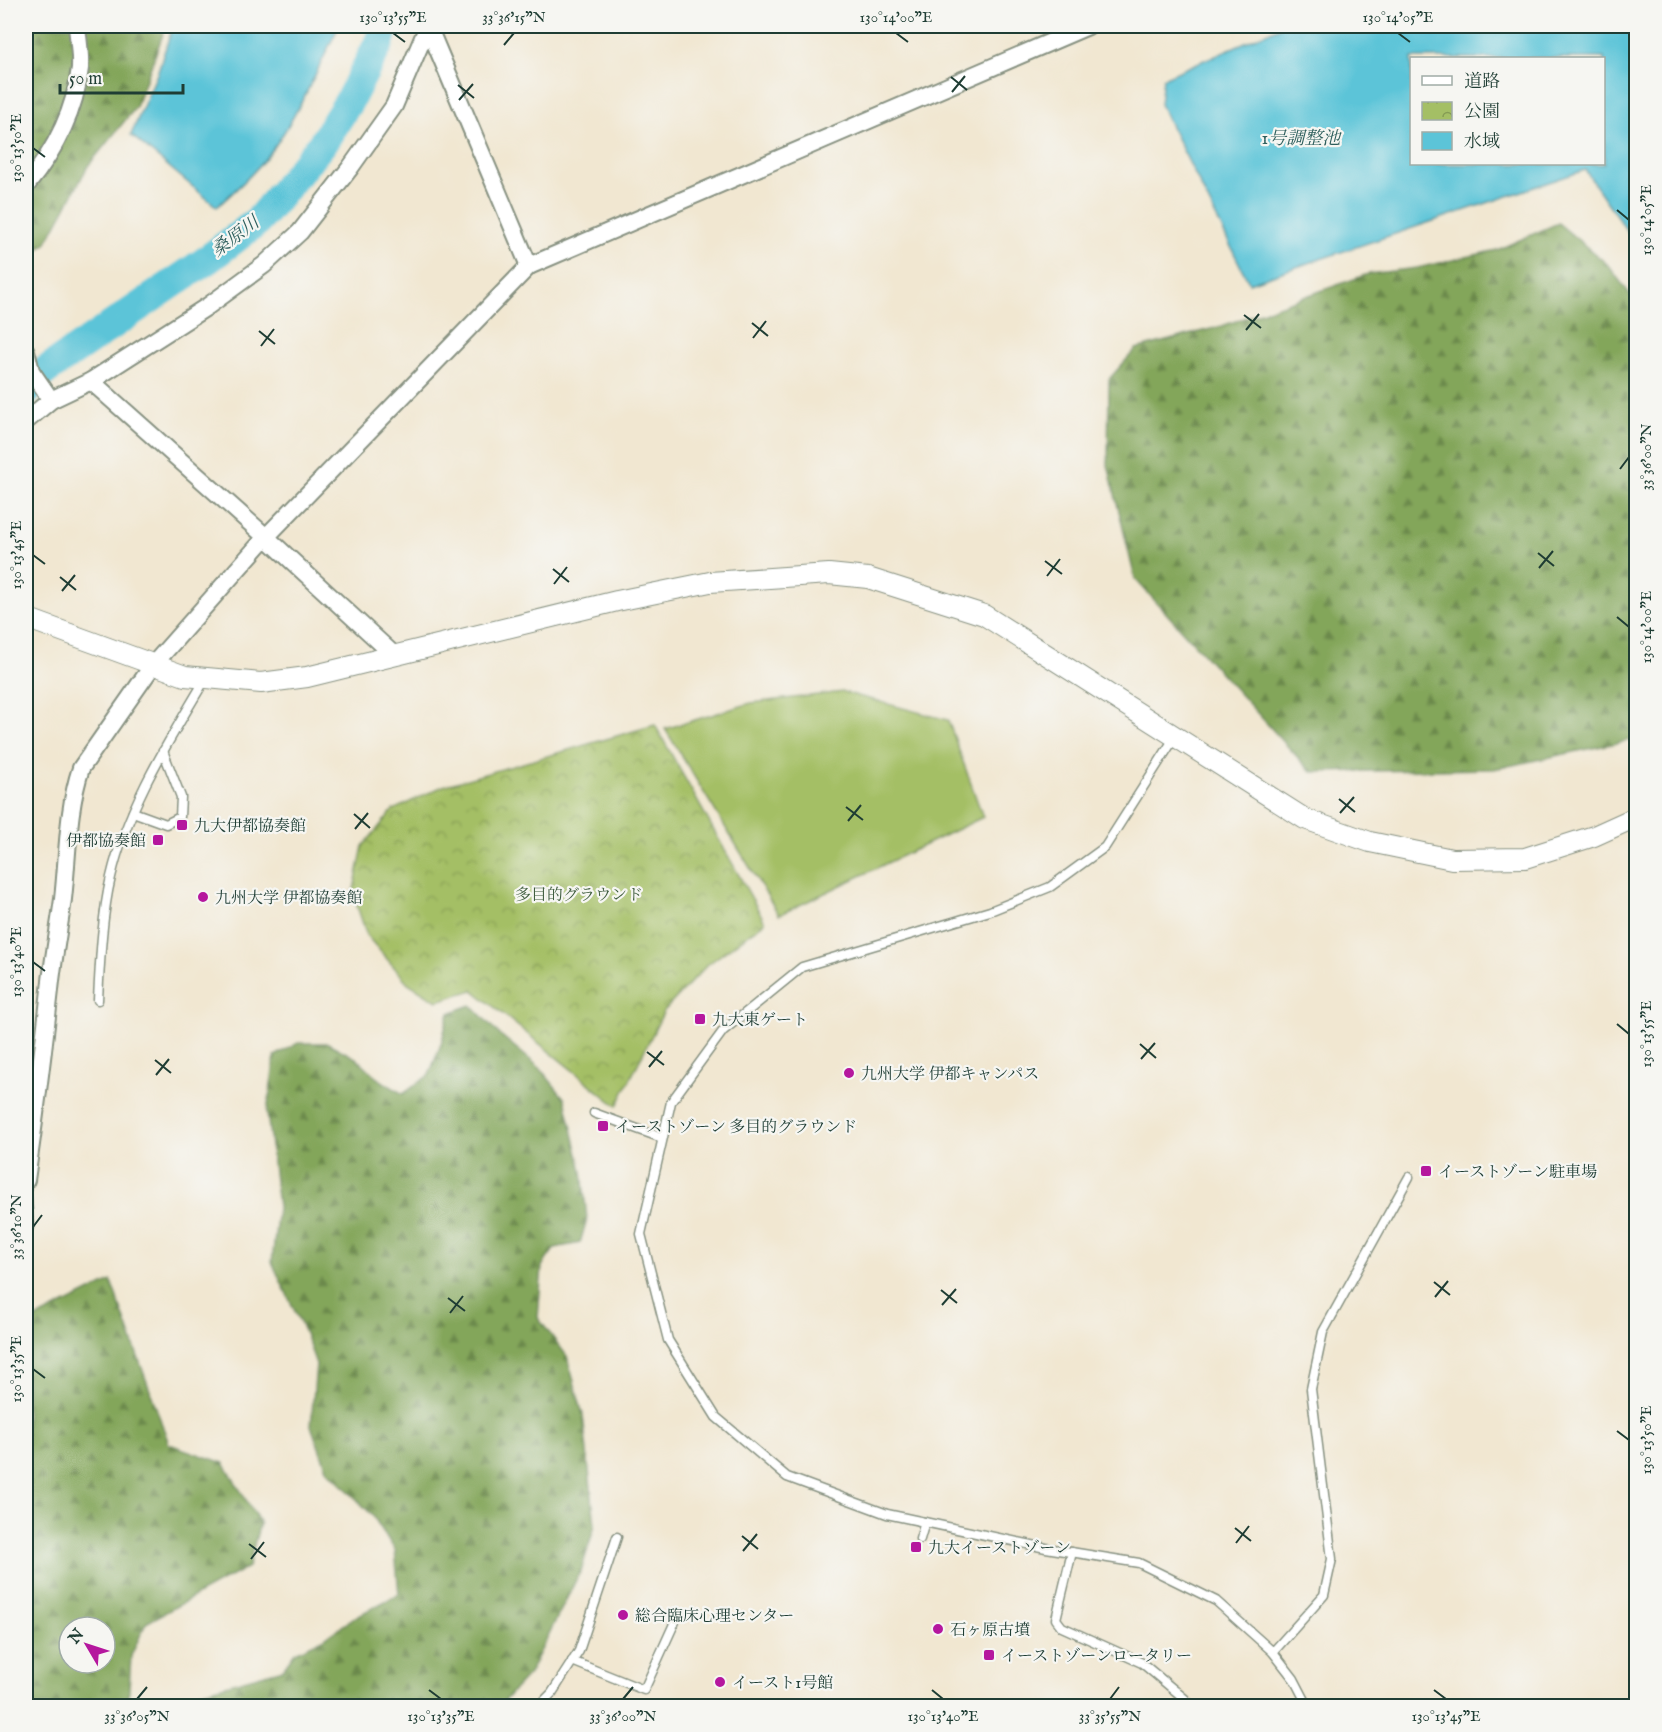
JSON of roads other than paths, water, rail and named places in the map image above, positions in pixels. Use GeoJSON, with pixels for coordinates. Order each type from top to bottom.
{"type":"FeatureCollection","features":[{"type":"Feature","properties":{"kind":"street"},"geometry":{"type":"LineString","coordinates":[[26,186],[44,164],[69,113],[80,67],[77,26]]}},
{"type":"Feature","properties":{"kind":"street"},"geometry":{"type":"LineString","coordinates":[[428,26],[529,266]]}},
{"type":"Feature","properties":{"kind":"street"},"geometry":{"type":"LineString","coordinates":[[26,422],[51,400],[91,381],[208,306],[264,265],[300,232],[350,168],[394,106],[428,26]]}},
{"type":"Feature","properties":{"kind":"street"},"geometry":{"type":"LineString","coordinates":[[26,1181],[46,1040],[50,989],[76,783],[81,768],[153,665],[266,537],[529,266],[1088,26]]}},
{"type":"Feature","properties":{"kind":"street"},"geometry":{"type":"LineString","coordinates":[[26,351],[31,371],[51,400]]}},
{"type":"Feature","properties":{"kind":"street"},"geometry":{"type":"LineString","coordinates":[[91,381],[266,537],[394,656]]}},
{"type":"Feature","properties":{"kind":"street"},"geometry":{"type":"LineString","coordinates":[[26,618],[185,676],[261,683],[307,677],[617,600],[710,582],[830,574],[868,578],[984,615],[1305,819],[1370,842],[1452,859],[1525,858],[1594,836],[1636,817]]}},
{"type":"Feature","properties":{"kind":"lane"},"geometry":{"type":"LineString","coordinates":[[98,1000],[100,959],[111,877],[133,812],[163,751],[206,678]]}},
{"type":"Feature","properties":{"kind":"lane"},"geometry":{"type":"LineString","coordinates":[[1175,737],[1105,848],[1050,887],[990,911],[802,967],[723,1031],[670,1102],[641,1234],[668,1340],[716,1417],[787,1477],[887,1514],[1072,1552],[1139,1563],[1216,1600],[1273,1652],[1294,1679],[1308,1707]]}},
{"type":"Feature","properties":{"kind":"lane"},"geometry":{"type":"LineString","coordinates":[[133,812],[166,824],[180,818],[181,797],[163,751]]}},
{"type":"Feature","properties":{"kind":"lane"},"geometry":{"type":"LineString","coordinates":[[594,1113],[662,1138]]}},
{"type":"Feature","properties":{"kind":"lane"},"geometry":{"type":"LineString","coordinates":[[1273,1652],[1324,1595],[1332,1559],[1311,1389],[1323,1332],[1409,1177]]}},
{"type":"Feature","properties":{"kind":"lane"},"geometry":{"type":"LineString","coordinates":[[26,1181],[29,1227],[26,1233]]}},
{"type":"Feature","properties":{"kind":"lane"},"geometry":{"type":"LineString","coordinates":[[920,1539],[925,1522]]}},
{"type":"Feature","properties":{"kind":"lane"},"geometry":{"type":"LineString","coordinates":[[539,1707],[552,1693],[579,1651],[617,1537]]}},
{"type":"Feature","properties":{"kind":"lane"},"geometry":{"type":"LineString","coordinates":[[1072,1552],[1056,1619],[1062,1627],[1142,1663],[1185,1699],[1191,1707]]}},
{"type":"Feature","properties":{"kind":"lane"},"geometry":{"type":"LineString","coordinates":[[572,1661],[644,1690],[678,1615]]}},
{"type":"Feature","properties":{"kind":"water"},"geometry":{"type":"Polygon","coordinates":[[[173,26],[339,26],[304,98],[279,140],[258,167],[217,207],[131,135],[157,74],[173,26]]]}},
{"type":"Feature","properties":{"kind":"water","name":"1号調整池"},"geometry":{"type":"Polygon","coordinates":[[[1282,26],[1636,26],[1636,244],[1585,170],[1249,283],[1160,104],[1163,78],[1282,26]]]}},
{"type":"Feature","properties":{"kind":"waterway","name":"桑原川"},"geometry":{"type":"LineString","coordinates":[[26,391],[45,371],[207,260],[258,221],[322,144],[349,101],[379,43],[384,26]]}},
{"type":"Feature","properties":{"kind":"place","name":"九大伊都協奏館"},"geometry":{"type":"Point","coordinates":[182,825]}},
{"type":"Feature","properties":{"kind":"place","name":"伊都協奏館"},"geometry":{"type":"Point","coordinates":[158,840]}},
{"type":"Feature","properties":{"kind":"place","name":"九州大学 伊都協奏館"},"geometry":{"type":"Point","coordinates":[203,897]}},
{"type":"Feature","properties":{"kind":"place","name":"九大東ゲート"},"geometry":{"type":"Point","coordinates":[700,1019]}},
{"type":"Feature","properties":{"kind":"place","name":"九州大学 伊都キャンパス"},"geometry":{"type":"Point","coordinates":[849,1073]}},
{"type":"Feature","properties":{"kind":"place","name":"イーストゾーン 多目的グラウンド"},"geometry":{"type":"Point","coordinates":[603,1126]}},
{"type":"Feature","properties":{"kind":"place","name":"イーストゾーン駐車場"},"geometry":{"type":"Point","coordinates":[1426,1171]}},
{"type":"Feature","properties":{"kind":"place","name":"九大イーストゾーン"},"geometry":{"type":"Point","coordinates":[916,1547]}},
{"type":"Feature","properties":{"kind":"place","name":"総合臨床心理センター"},"geometry":{"type":"Point","coordinates":[623,1615]}},
{"type":"Feature","properties":{"kind":"place","name":"石ヶ原古墳"},"geometry":{"type":"Point","coordinates":[938,1629]}},
{"type":"Feature","properties":{"kind":"place","name":"イーストゾーンロータリー"},"geometry":{"type":"Point","coordinates":[989,1655]}},
{"type":"Feature","properties":{"kind":"place","name":"イースト1号館"},"geometry":{"type":"Point","coordinates":[720,1682]}},
{"type":"Feature","properties":{"kind":"park label","name":"多目的グラウンド"},"geometry":{"type":"Point","coordinates":[579,894]}}]}
